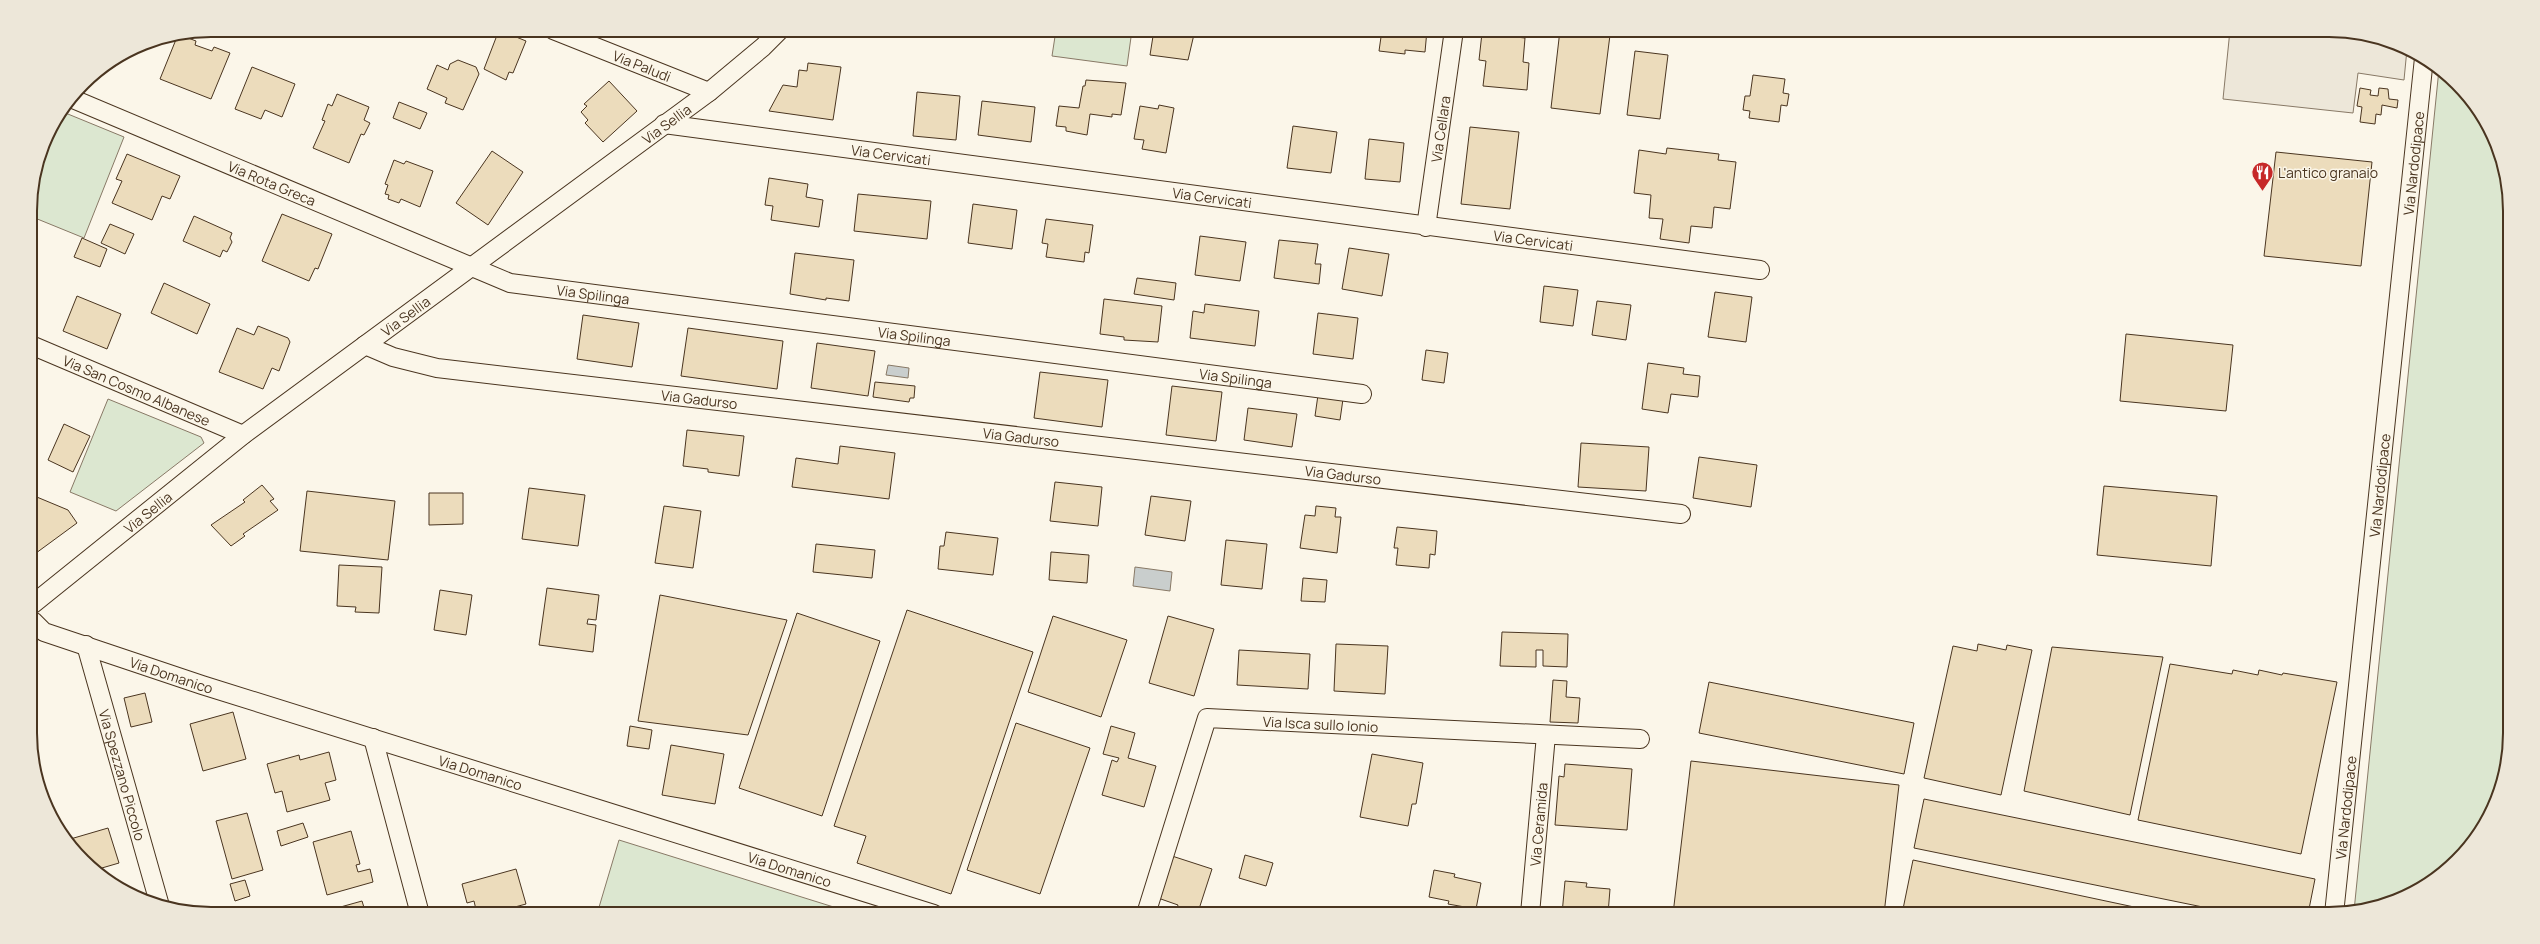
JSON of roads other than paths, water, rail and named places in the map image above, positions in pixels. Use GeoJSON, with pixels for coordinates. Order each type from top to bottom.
{"type":"FeatureCollection","features":[{"type":"Feature","properties":{"kind":"street","name":"Via Paludi"},"geometry":{"type":"LineString","coordinates":[[571,37],[709,92]]}},
{"type":"Feature","properties":{"kind":"street","name":"Via Sellia"},"geometry":{"type":"LineString","coordinates":[[37,601],[243,435],[709,92],[773,37]]}},
{"type":"Feature","properties":{"kind":"street","name":"Via Cellara"},"geometry":{"type":"LineString","coordinates":[[1426,227],[1453,37]]}},
{"type":"Feature","properties":{"kind":"street","name":"Via Nardodipace"},"geometry":{"type":"LineString","coordinates":[[2335,907],[2423,64]]}},
{"type":"Feature","properties":{"kind":"street","name":"Via Rota Greca"},"geometry":{"type":"LineString","coordinates":[[77,100],[471,266]]}},
{"type":"Feature","properties":{"kind":"street","name":"Via Cervicati"},"geometry":{"type":"LineString","coordinates":[[664,124],[1426,227],[1760,270]]}},
{"type":"Feature","properties":{"kind":"street","name":"Via Spilinga"},"geometry":{"type":"LineString","coordinates":[[471,266],[502,281],[532,287],[1362,394]]}},
{"type":"Feature","properties":{"kind":"street","name":"Via Gadurso"},"geometry":{"type":"LineString","coordinates":[[365,344],[394,358],[437,368],[1681,514]]}},
{"type":"Feature","properties":{"kind":"street","name":"Via San Cosmo Albanese"},"geometry":{"type":"LineString","coordinates":[[37,347],[243,435]]}},
{"type":"Feature","properties":{"kind":"street","name":"Via Domanico"},"geometry":{"type":"LineString","coordinates":[[37,625],[44,632],[202,685],[912,907]]}},
{"type":"Feature","properties":{"kind":"street","name":"Via Spezzano Piccolo"},"geometry":{"type":"LineString","coordinates":[[86,645],[158,899]]}},
{"type":"Feature","properties":{"kind":"street","name":"Via Isca sullo Ionio"},"geometry":{"type":"LineString","coordinates":[[1148,907],[1207,718],[1640,739]]}},
{"type":"Feature","properties":{"kind":"street","name":"Via Ceramida"},"geometry":{"type":"LineString","coordinates":[[1531,907],[1546,735]]}},
{"type":"Feature","properties":{"kind":"street"},"geometry":{"type":"LineString","coordinates":[[373,738],[418,907]]}},
{"type":"Feature","properties":{"kind":"place","name":"L'antico granaio"},"geometry":{"type":"Point","coordinates":[2262,192]}}]}
